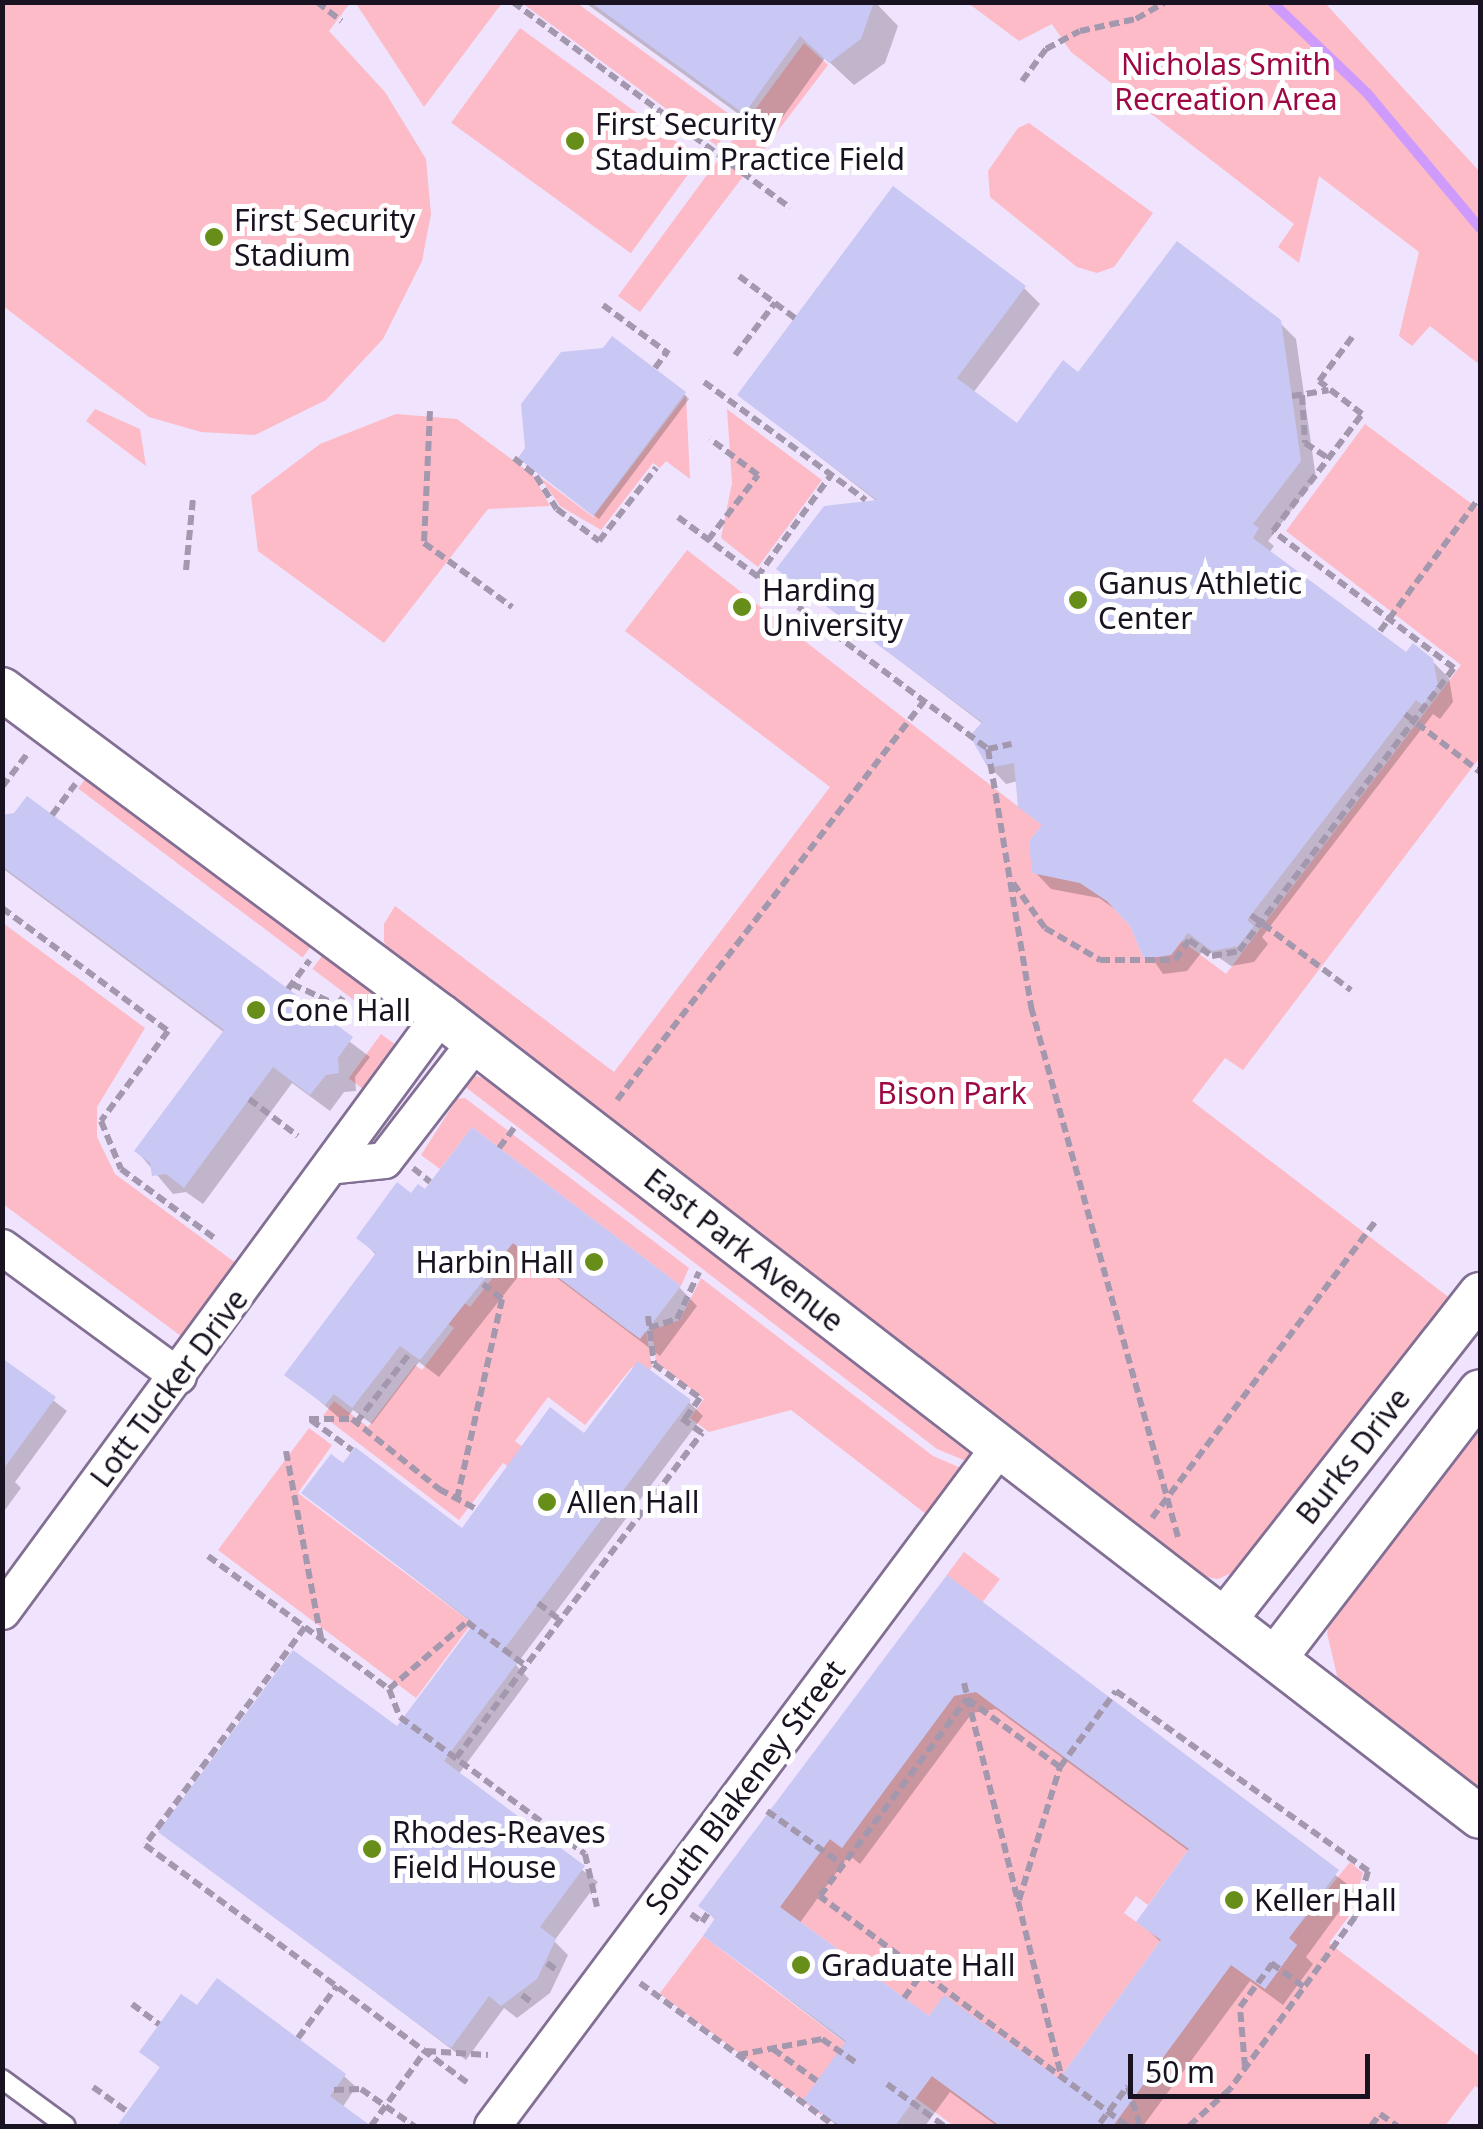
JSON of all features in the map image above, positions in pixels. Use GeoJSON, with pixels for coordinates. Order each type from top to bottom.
{"type":"FeatureCollection","features":[{"type":"Feature","properties":{"kind":"street","name":"East Park Avenue"},"geometry":{"type":"LineString","coordinates":[[2,688],[457,1028],[1480,1816]]}},
{"type":"Feature","properties":{"kind":"street","name":"Lott Tucker Drive"},"geometry":{"type":"LineString","coordinates":[[2,1611],[178,1376],[457,1028]]}},
{"type":"Feature","properties":{"kind":"street"},"geometry":{"type":"LineString","coordinates":[[2,1247],[178,1376]]}},
{"type":"Feature","properties":{"kind":"street","name":"Burks Drive"},"geometry":{"type":"LineString","coordinates":[[1226,1618],[1480,1294]]}},
{"type":"Feature","properties":{"kind":"street","name":"Burks Drive"},"geometry":{"type":"LineString","coordinates":[[1276,1657],[1480,1391]]}},
{"type":"Feature","properties":{"kind":"street","name":"South Blakeney Street"},"geometry":{"type":"LineString","coordinates":[[492,2126],[998,1448]]}},
{"type":"Feature","properties":{"kind":"lane"},"geometry":{"type":"LineString","coordinates":[[2,2079],[66,2126]]}},
{"type":"Feature","properties":{"kind":"path"},"geometry":{"type":"LineString","coordinates":[[317,2],[342,21]]}},
{"type":"Feature","properties":{"kind":"path"},"geometry":{"type":"LineString","coordinates":[[513,2],[790,208]]}},
{"type":"Feature","properties":{"kind":"path"},"geometry":{"type":"LineString","coordinates":[[1022,81],[1046,50],[1080,30],[1136,19],[1166,2]]}},
{"type":"Feature","properties":{"kind":"path"},"geometry":{"type":"LineString","coordinates":[[740,276],[795,318]]}},
{"type":"Feature","properties":{"kind":"path"},"geometry":{"type":"LineString","coordinates":[[735,355],[776,303]]}},
{"type":"Feature","properties":{"kind":"path"},"geometry":{"type":"LineString","coordinates":[[604,304],[668,354],[654,368]]}},
{"type":"Feature","properties":{"kind":"path"},"geometry":{"type":"LineString","coordinates":[[1010,878],[1045,928],[1100,960],[1175,960],[1189,940],[1212,956],[1239,950],[1454,668],[1272,531],[1362,414],[1319,381],[1353,336]]}},
{"type":"Feature","properties":{"kind":"path"},"geometry":{"type":"LineString","coordinates":[[704,382],[866,500]]}},
{"type":"Feature","properties":{"kind":"path"},"geometry":{"type":"LineString","coordinates":[[1292,396],[1330,390]]}},
{"type":"Feature","properties":{"kind":"path"},"geometry":{"type":"LineString","coordinates":[[1302,395],[1305,442],[1328,458]]}},
{"type":"Feature","properties":{"kind":"path"},"geometry":{"type":"LineString","coordinates":[[430,411],[424,543],[512,607]]}},
{"type":"Feature","properties":{"kind":"path"},"geometry":{"type":"LineString","coordinates":[[708,540],[758,475],[710,439]]}},
{"type":"Feature","properties":{"kind":"path"},"geometry":{"type":"LineString","coordinates":[[514,458],[536,476],[557,509],[599,541],[656,468]]}},
{"type":"Feature","properties":{"kind":"path"},"geometry":{"type":"LineString","coordinates":[[757,576],[832,475]]}},
{"type":"Feature","properties":{"kind":"path"},"geometry":{"type":"LineString","coordinates":[[186,570],[193,498]]}},
{"type":"Feature","properties":{"kind":"path"},"geometry":{"type":"LineString","coordinates":[[1380,631],[1477,501]]}},
{"type":"Feature","properties":{"kind":"path"},"geometry":{"type":"LineString","coordinates":[[678,517],[988,748],[1032,1006],[1178,1538]]}},
{"type":"Feature","properties":{"kind":"path"},"geometry":{"type":"LineString","coordinates":[[617,1100],[924,701]]}},
{"type":"Feature","properties":{"kind":"path"},"geometry":{"type":"LineString","coordinates":[[1405,714],[1480,772]]}},
{"type":"Feature","properties":{"kind":"path"},"geometry":{"type":"LineString","coordinates":[[988,748],[1011,744]]}},
{"type":"Feature","properties":{"kind":"path"},"geometry":{"type":"LineString","coordinates":[[2,787],[33,746]]}},
{"type":"Feature","properties":{"kind":"path"},"geometry":{"type":"LineString","coordinates":[[52,815],[85,771]]}},
{"type":"Feature","properties":{"kind":"path"},"geometry":{"type":"LineString","coordinates":[[2,908],[168,1031],[101,1121],[121,1169],[217,1240]]}},
{"type":"Feature","properties":{"kind":"path"},"geometry":{"type":"LineString","coordinates":[[1251,915],[1352,990]]}},
{"type":"Feature","properties":{"kind":"path"},"geometry":{"type":"LineString","coordinates":[[300,974],[290,986],[336,1005],[342,997]]}},
{"type":"Feature","properties":{"kind":"path"},"geometry":{"type":"LineString","coordinates":[[249,1099],[298,1136]]}},
{"type":"Feature","properties":{"kind":"path"},"geometry":{"type":"LineString","coordinates":[[499,1148],[514,1128]]}},
{"type":"Feature","properties":{"kind":"path"},"geometry":{"type":"LineString","coordinates":[[1152,1518],[1376,1221]]}},
{"type":"Feature","properties":{"kind":"path"},"geometry":{"type":"LineString","coordinates":[[648,1328],[677,1319],[699,1272]]}},
{"type":"Feature","properties":{"kind":"path"},"geometry":{"type":"LineString","coordinates":[[457,1499],[502,1298],[483,1284]]}},
{"type":"Feature","properties":{"kind":"path"},"geometry":{"type":"LineString","coordinates":[[456,1758],[460,1746],[526,1666],[702,1432],[682,1418],[700,1398],[654,1364],[648,1316]]}},
{"type":"Feature","properties":{"kind":"path"},"geometry":{"type":"LineString","coordinates":[[356,1423],[410,1353]]}},
{"type":"Feature","properties":{"kind":"path"},"geometry":{"type":"LineString","coordinates":[[352,1450],[310,1420],[356,1423],[476,1509]]}},
{"type":"Feature","properties":{"kind":"path"},"geometry":{"type":"LineString","coordinates":[[286,1451],[322,1640]]}},
{"type":"Feature","properties":{"kind":"path"},"geometry":{"type":"LineString","coordinates":[[208,1556],[389,1689],[400,1717],[586,1854],[597,1907]]}},
{"type":"Feature","properties":{"kind":"path"},"geometry":{"type":"LineString","coordinates":[[538,1603],[560,1620]]}},
{"type":"Feature","properties":{"kind":"path"},"geometry":{"type":"LineString","coordinates":[[389,1689],[466,1622],[526,1666]]}},
{"type":"Feature","properties":{"kind":"path"},"geometry":{"type":"LineString","coordinates":[[305,1627],[145,1845],[467,2082]]}},
{"type":"Feature","properties":{"kind":"path"},"geometry":{"type":"LineString","coordinates":[[964,1683],[1062,2077]]}},
{"type":"Feature","properties":{"kind":"path"},"geometry":{"type":"LineString","coordinates":[[1019,1901],[1060,1767],[1116,1691],[1368,1872],[1355,1916],[1245,2068],[1190,2126]]}},
{"type":"Feature","properties":{"kind":"path"},"geometry":{"type":"LineString","coordinates":[[968,1698],[1060,1767]]}},
{"type":"Feature","properties":{"kind":"path"},"geometry":{"type":"LineString","coordinates":[[968,1698],[820,1896],[1127,2126]]}},
{"type":"Feature","properties":{"kind":"path"},"geometry":{"type":"LineString","coordinates":[[765,1810],[843,1866]]}},
{"type":"Feature","properties":{"kind":"path"},"geometry":{"type":"LineString","coordinates":[[690,1913],[702,1922],[708,1913]]}},
{"type":"Feature","properties":{"kind":"path"},"geometry":{"type":"LineString","coordinates":[[546,1963],[559,1972]]}},
{"type":"Feature","properties":{"kind":"path"},"geometry":{"type":"LineString","coordinates":[[1245,2068],[1240,2007],[1272,1963],[1304,1987]]}},
{"type":"Feature","properties":{"kind":"path"},"geometry":{"type":"LineString","coordinates":[[904,1998],[922,1973]]}},
{"type":"Feature","properties":{"kind":"path"},"geometry":{"type":"LineString","coordinates":[[640,1983],[835,2126]]}},
{"type":"Feature","properties":{"kind":"path"},"geometry":{"type":"LineString","coordinates":[[298,2038],[337,1986]]}},
{"type":"Feature","properties":{"kind":"path"},"geometry":{"type":"LineString","coordinates":[[522,1995],[534,2004]]}},
{"type":"Feature","properties":{"kind":"path"},"geometry":{"type":"LineString","coordinates":[[132,2004],[159,2024]]}},
{"type":"Feature","properties":{"kind":"path"},"geometry":{"type":"LineString","coordinates":[[737,2055],[822,2038],[858,2064]]}},
{"type":"Feature","properties":{"kind":"path"},"geometry":{"type":"LineString","coordinates":[[772,2048],[817,2080]]}},
{"type":"Feature","properties":{"kind":"path"},"geometry":{"type":"LineString","coordinates":[[424,2050],[488,2055]]}},
{"type":"Feature","properties":{"kind":"path"},"geometry":{"type":"LineString","coordinates":[[371,2126],[424,2050]]}},
{"type":"Feature","properties":{"kind":"path"},"geometry":{"type":"LineString","coordinates":[[887,2084],[944,2126]]}},
{"type":"Feature","properties":{"kind":"path"},"geometry":{"type":"LineString","coordinates":[[93,2086],[128,2112]]}},
{"type":"Feature","properties":{"kind":"path"},"geometry":{"type":"LineString","coordinates":[[1100,2123],[1128,2086],[1140,2126]]}},
{"type":"Feature","properties":{"kind":"path"},"geometry":{"type":"LineString","coordinates":[[334,2090],[362,2089],[414,2126]]}},
{"type":"Feature","properties":{"kind":"path"},"geometry":{"type":"LineString","coordinates":[[1204,2113],[1208,2126]]}},
{"type":"Feature","properties":{"kind":"path"},"geometry":{"type":"LineString","coordinates":[[1371,2126],[1380,2114],[1398,2126]]}},
{"type":"Feature","properties":{"kind":"green space"},"geometry":{"type":"Polygon","coordinates":[[[355,2],[502,2],[502,3],[424,107],[355,2]]]}},
{"type":"Feature","properties":{"kind":"green space","name":"First Security Stadium"},"geometry":{"type":"Polygon","coordinates":[[[2,3],[350,3],[329,31],[385,92],[426,159],[431,214],[422,261],[383,339],[326,400],[255,435],[201,432],[149,417],[3,306],[2,3]]]}},
{"type":"Feature","properties":{"kind":"green space"},"geometry":{"type":"Polygon","coordinates":[[[522,3],[577,3],[736,119],[717,146],[522,3]]]}},
{"type":"Feature","properties":{"kind":"green space","name":"Nicholas Smith Recreation Area"},"geometry":{"type":"Polygon","coordinates":[[[968,3],[1325,3],[1480,172],[1480,365],[1430,326],[1412,346],[1399,336],[1419,252],[1319,176],[1299,263],[1278,247],[1294,224],[1071,52],[1052,24],[1019,41],[968,3]]]}},
{"type":"Feature","properties":{"kind":"green space","name":"First Security Staduim Practice Field"},"geometry":{"type":"Polygon","coordinates":[[[520,28],[700,158],[631,253],[451,123],[520,28]]]}},
{"type":"Feature","properties":{"kind":"green space"},"geometry":{"type":"Polygon","coordinates":[[[804,43],[828,65],[640,312],[618,296],[804,43]]]}},
{"type":"Feature","properties":{"kind":"green space"},"geometry":{"type":"Polygon","coordinates":[[[1029,123],[1153,213],[1114,267],[1097,273],[1077,267],[990,197],[988,171],[1018,128],[1029,123]]]}},
{"type":"Feature","properties":{"kind":"green space"},"geometry":{"type":"Polygon","coordinates":[[[686,395],[690,479],[666,461],[660,468],[653,463],[601,530],[560,506],[540,477],[593,517],[686,395]]]}},
{"type":"Feature","properties":{"kind":"green space"},"geometry":{"type":"Polygon","coordinates":[[[95,409],[140,429],[146,466],[86,421],[95,409]]]}},
{"type":"Feature","properties":{"kind":"green space"},"geometry":{"type":"Polygon","coordinates":[[[727,409],[822,480],[758,567],[721,538],[732,483],[727,409]]]}},
{"type":"Feature","properties":{"kind":"green space"},"geometry":{"type":"Polygon","coordinates":[[[396,414],[457,419],[533,475],[550,506],[488,509],[384,643],[258,551],[251,496],[320,444],[396,414]]]}},
{"type":"Feature","properties":{"kind":"green space","name":"Bison Park"},"geometry":{"type":"Polygon","coordinates":[[[1365,424],[1480,510],[1480,757],[1243,1070],[1225,1058],[1192,1101],[1455,1302],[1245,1567],[1218,1579],[1195,1575],[394,958],[384,942],[384,924],[395,906],[614,1072],[830,787],[625,631],[687,550],[1042,825],[1029,841],[1033,873],[1080,883],[1107,901],[1130,926],[1144,959],[1171,955],[1182,941],[1226,974],[1461,665],[1286,531],[1365,424]]]}},
{"type":"Feature","properties":{"kind":"green space"},"geometry":{"type":"Polygon","coordinates":[[[89,774],[313,943],[303,957],[78,788],[89,774]]]}},
{"type":"Feature","properties":{"kind":"green space"},"geometry":{"type":"Polygon","coordinates":[[[3,923],[145,1028],[97,1107],[97,1137],[115,1174],[244,1269],[189,1342],[3,1204],[3,923]]]}},
{"type":"Feature","properties":{"kind":"green space"},"geometry":{"type":"Polygon","coordinates":[[[325,952],[391,1002],[379,1019],[312,969],[325,952]]]}},
{"type":"Feature","properties":{"kind":"green space"},"geometry":{"type":"Polygon","coordinates":[[[381,1034],[402,1049],[370,1094],[349,1078],[381,1034]]]}},
{"type":"Feature","properties":{"kind":"green space"},"geometry":{"type":"Polygon","coordinates":[[[473,1075],[490,1080],[971,1455],[966,1461],[937,1449],[459,1082],[473,1075]]]}},
{"type":"Feature","properties":{"kind":"green space"},"geometry":{"type":"Polygon","coordinates":[[[465,1098],[689,1268],[681,1286],[472,1127],[440,1169],[421,1155],[457,1099],[465,1098]]]}},
{"type":"Feature","properties":{"kind":"green space"},"geometry":{"type":"Polygon","coordinates":[[[490,1226],[629,1331],[643,1313],[652,1367],[645,1376],[632,1367],[585,1425],[548,1397],[515,1441],[547,1466],[533,1485],[503,1463],[459,1520],[323,1416],[334,1401],[368,1427],[415,1365],[422,1370],[454,1328],[432,1311],[448,1290],[470,1307],[498,1271],[471,1251],[490,1226]]]}},
{"type":"Feature","properties":{"kind":"green space"},"geometry":{"type":"Polygon","coordinates":[[[701,1278],[933,1456],[961,1468],[926,1514],[791,1410],[709,1432],[690,1418],[704,1399],[656,1362],[652,1330],[680,1320],[701,1278]]]}},
{"type":"Feature","properties":{"kind":"green space"},"geometry":{"type":"Polygon","coordinates":[[[1480,1416],[1480,1794],[1339,1684],[1327,1633],[1331,1619],[1480,1416]]]}},
{"type":"Feature","properties":{"kind":"green space"},"geometry":{"type":"Polygon","coordinates":[[[309,1428],[332,1445],[298,1493],[472,1623],[416,1698],[218,1550],[309,1428]]]}},
{"type":"Feature","properties":{"kind":"green space"},"geometry":{"type":"Polygon","coordinates":[[[964,1552],[1000,1579],[982,1602],[947,1575],[964,1552]]]}},
{"type":"Feature","properties":{"kind":"green space"},"geometry":{"type":"Polygon","coordinates":[[[964,1683],[1189,1849],[1148,1905],[1136,1896],[1124,1913],[1161,1940],[1059,2079],[944,1996],[929,2016],[780,1907],[822,1834],[842,1848],[964,1683]]]}},
{"type":"Feature","properties":{"kind":"green space"},"geometry":{"type":"Polygon","coordinates":[[[1350,1862],[1363,1873],[1352,1912],[1329,1943],[1480,2057],[1480,2089],[1475,2086],[1445,2126],[1112,2126],[1231,1965],[1265,1989],[1297,1945],[1289,1938],[1350,1862]]]}},
{"type":"Feature","properties":{"kind":"green space"},"geometry":{"type":"Polygon","coordinates":[[[703,1936],[864,2058],[821,2115],[660,1994],[703,1936]]]}},
{"type":"Feature","properties":{"kind":"green space"},"geometry":{"type":"Polygon","coordinates":[[[907,2058],[1000,2126],[954,2126],[890,2079],[907,2058]]]}},
{"type":"Feature","properties":{"kind":"building"},"geometry":{"type":"Polygon","coordinates":[[[590,2],[874,2],[861,39],[829,63],[800,36],[744,114],[590,2]]]}},
{"type":"Feature","properties":{"kind":"building","name":"Ganus Athletic Center"},"geometry":{"type":"Polygon","coordinates":[[[893,186],[1026,286],[957,378],[1017,423],[1063,360],[1078,372],[1177,241],[1281,320],[1301,461],[1253,524],[1259,528],[1253,538],[1406,652],[1413,643],[1433,659],[1438,685],[1423,705],[1416,700],[1247,920],[1254,926],[1238,946],[1212,951],[1188,933],[1171,955],[1144,959],[1130,926],[1107,901],[1080,883],[1032,873],[1029,841],[1042,825],[1018,807],[1014,763],[988,768],[970,736],[982,722],[776,569],[824,506],[877,500],[737,395],[893,186]]]}},
{"type":"Feature","properties":{"kind":"building"},"geometry":{"type":"Polygon","coordinates":[[[612,336],[686,392],[593,516],[518,458],[525,448],[521,404],[561,352],[603,348],[612,336]]]}},
{"type":"Feature","properties":{"kind":"building","name":"Cone Hall"},"geometry":{"type":"Polygon","coordinates":[[[27,796],[353,1037],[338,1058],[339,1073],[326,1075],[310,1095],[273,1067],[184,1188],[166,1174],[152,1176],[150,1163],[134,1151],[224,1030],[2,866],[2,815],[14,813],[27,796]]]}},
{"type":"Feature","properties":{"kind":"building","name":"Harbin Hall"},"geometry":{"type":"Polygon","coordinates":[[[472,1127],[681,1286],[640,1339],[513,1243],[420,1360],[400,1346],[352,1408],[334,1394],[325,1405],[284,1375],[376,1253],[356,1238],[397,1182],[411,1193],[418,1184],[425,1189],[472,1127]]]}},
{"type":"Feature","properties":{"kind":"building"},"geometry":{"type":"Polygon","coordinates":[[[2,1358],[56,1397],[2,1471],[2,1358]]]}},
{"type":"Feature","properties":{"kind":"building","name":"Rhodes-Reaves Field House"},"geometry":{"type":"Polygon","coordinates":[[[638,1361],[691,1400],[502,1652],[517,1663],[444,1761],[585,1866],[540,1927],[556,1939],[537,1979],[501,2006],[489,1996],[451,2048],[158,1832],[293,1650],[397,1726],[474,1623],[301,1493],[331,1454],[343,1463],[355,1447],[462,1528],[550,1407],[584,1433],[638,1361]]]}},
{"type":"Feature","properties":{"kind":"building"},"geometry":{"type":"Polygon","coordinates":[[[947,1575],[1339,1870],[1289,1938],[1297,1945],[1265,1989],[1231,1965],[1113,2126],[1000,2126],[932,2076],[895,2126],[840,2126],[803,2100],[846,2041],[703,1936],[715,1918],[698,1906],[947,1575]],[[976,1692],[954,1696],[842,1848],[830,1839],[780,1907],[929,2016],[944,1995],[1059,2079],[1161,1940],[1136,1922],[1189,1849],[976,1692]]]}},
{"type":"Feature","properties":{"kind":"building"},"geometry":{"type":"Polygon","coordinates":[[[217,1978],[346,2074],[330,2096],[371,2126],[117,2126],[160,2067],[139,2052],[181,1994],[197,2005],[217,1978]]]}},
{"type":"Feature","properties":{"kind":"waterway"},"geometry":{"type":"LineString","coordinates":[[1272,2],[1367,93],[1480,228]]}},
{"type":"Feature","properties":{"kind":"place","name":"First Security Staduim Practice Field"},"geometry":{"type":"Point","coordinates":[575,141]}},
{"type":"Feature","properties":{"kind":"place","name":"First Security Stadium"},"geometry":{"type":"Point","coordinates":[214,237]}},
{"type":"Feature","properties":{"kind":"place","name":"Ganus Athletic Center"},"geometry":{"type":"Point","coordinates":[1078,600]}},
{"type":"Feature","properties":{"kind":"place","name":"Harding University"},"geometry":{"type":"Point","coordinates":[742,607]}},
{"type":"Feature","properties":{"kind":"place","name":"Cone Hall"},"geometry":{"type":"Point","coordinates":[256,1010]}},
{"type":"Feature","properties":{"kind":"place","name":"Harbin Hall"},"geometry":{"type":"Point","coordinates":[594,1262]}},
{"type":"Feature","properties":{"kind":"place","name":"Allen Hall"},"geometry":{"type":"Point","coordinates":[547,1502]}},
{"type":"Feature","properties":{"kind":"place","name":"Rhodes-Reaves Field House"},"geometry":{"type":"Point","coordinates":[372,1849]}},
{"type":"Feature","properties":{"kind":"place","name":"Keller Hall"},"geometry":{"type":"Point","coordinates":[1234,1900]}},
{"type":"Feature","properties":{"kind":"place","name":"Graduate Hall"},"geometry":{"type":"Point","coordinates":[801,1965]}}]}
